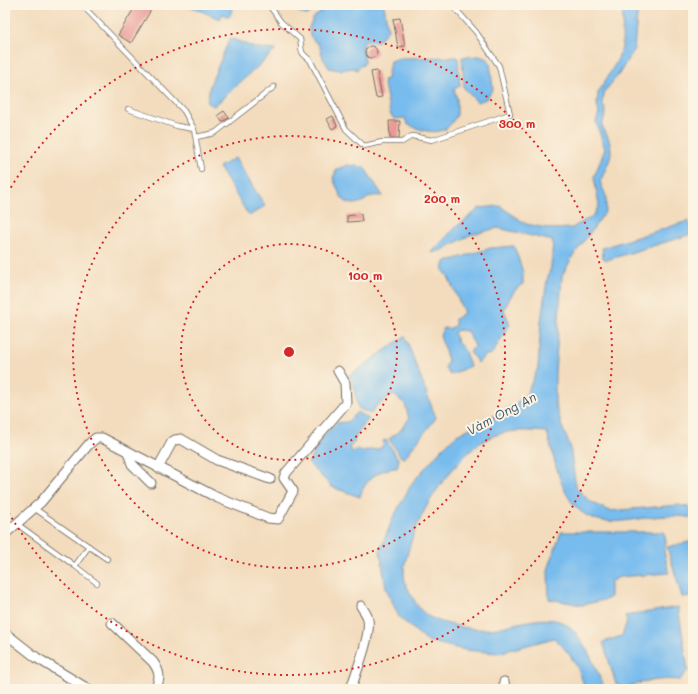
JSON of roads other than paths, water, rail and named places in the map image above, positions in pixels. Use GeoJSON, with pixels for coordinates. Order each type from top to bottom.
{"type":"FeatureCollection","features":[{"type":"Feature","properties":{"kind":"street"},"geometry":{"type":"LineString","coordinates":[[5,534],[34,508],[89,444],[96,438],[102,438],[110,441],[158,468],[218,498],[268,518],[278,519],[293,491],[284,478],[286,473],[346,403],[345,383],[338,371]]}},
{"type":"Feature","properties":{"kind":"street"},"geometry":{"type":"LineString","coordinates":[[158,468],[172,442],[181,439],[217,460],[270,479]]}},
{"type":"Feature","properties":{"kind":"street"},"geometry":{"type":"LineString","coordinates":[[128,452],[132,464],[151,484]]}},
{"type":"Feature","properties":{"kind":"street"},"geometry":{"type":"LineString","coordinates":[[351,689],[365,642],[368,622],[361,606]]}},
{"type":"Feature","properties":{"kind":"street"},"geometry":{"type":"LineString","coordinates":[[112,623],[153,662],[158,670],[160,678],[155,689]]}},
{"type":"Feature","properties":{"kind":"street"},"geometry":{"type":"LineString","coordinates":[[5,633],[37,658],[85,688]]}},
{"type":"Feature","properties":{"kind":"lane"},"geometry":{"type":"LineString","coordinates":[[82,5],[184,111],[194,129],[201,169]]}},
{"type":"Feature","properties":{"kind":"lane"},"geometry":{"type":"LineString","coordinates":[[271,6],[281,22],[300,39],[302,53],[310,60],[346,129],[364,146],[382,142],[402,142],[412,136],[432,140],[510,114],[499,66],[476,32],[452,5]]}},
{"type":"Feature","properties":{"kind":"lane"},"geometry":{"type":"LineString","coordinates":[[196,137],[215,133],[274,87]]}},
{"type":"Feature","properties":{"kind":"lane"},"geometry":{"type":"LineString","coordinates":[[128,110],[177,126],[194,129]]}},
{"type":"Feature","properties":{"kind":"lane"},"geometry":{"type":"LineString","coordinates":[[34,508],[107,559]]}},
{"type":"Feature","properties":{"kind":"lane"},"geometry":{"type":"LineString","coordinates":[[17,524],[97,583]]}},
{"type":"Feature","properties":{"kind":"lane"},"geometry":{"type":"LineString","coordinates":[[75,566],[89,546]]}},
{"type":"Feature","properties":{"kind":"water"},"geometry":{"type":"Polygon","coordinates":[[[187,5],[235,5],[229,17],[222,14],[220,19],[187,5]]]}},
{"type":"Feature","properties":{"kind":"water"},"geometry":{"type":"Polygon","coordinates":[[[295,5],[322,5],[307,15],[300,13],[295,5]]]}},
{"type":"Feature","properties":{"kind":"water"},"geometry":{"type":"Polygon","coordinates":[[[331,5],[384,5],[388,30],[377,42],[365,41],[362,47],[365,60],[363,65],[357,70],[354,68],[340,70],[329,68],[323,58],[319,45],[310,35],[309,27],[314,17],[331,5]]]}},
{"type":"Feature","properties":{"kind":"water","name":"Vàm Ong An"},"geometry":{"type":"Polygon","coordinates":[[[623,5],[638,5],[634,49],[619,74],[605,91],[602,102],[606,112],[602,126],[610,142],[611,148],[611,154],[600,182],[606,196],[606,211],[573,256],[562,276],[555,373],[555,403],[562,427],[570,446],[576,488],[591,502],[609,511],[679,505],[693,508],[693,518],[667,516],[623,521],[603,521],[588,516],[576,507],[567,495],[561,481],[547,432],[512,431],[492,436],[483,441],[464,457],[443,481],[420,520],[409,549],[404,570],[405,582],[419,608],[430,617],[439,621],[462,627],[478,629],[499,628],[529,621],[549,619],[559,621],[567,625],[579,637],[584,645],[604,687],[604,689],[585,689],[574,661],[554,638],[498,653],[465,650],[427,641],[399,617],[386,588],[380,551],[392,520],[412,483],[455,436],[514,405],[527,393],[538,368],[541,321],[547,280],[551,267],[553,241],[498,228],[470,235],[442,250],[431,253],[455,228],[480,208],[500,206],[526,224],[551,229],[572,228],[594,215],[599,205],[594,177],[605,149],[596,122],[599,113],[597,105],[598,93],[617,61],[622,48],[623,5]]]}},
{"type":"Feature","properties":{"kind":"water"},"geometry":{"type":"Polygon","coordinates":[[[230,38],[255,48],[276,50],[214,106],[207,103],[210,85],[230,38]]]}},
{"type":"Feature","properties":{"kind":"water"},"geometry":{"type":"Polygon","coordinates":[[[479,56],[488,59],[490,63],[493,89],[486,99],[477,102],[464,88],[462,57],[479,56]]]}},
{"type":"Feature","properties":{"kind":"water"},"geometry":{"type":"Polygon","coordinates":[[[458,57],[460,86],[454,89],[457,99],[457,115],[447,128],[432,132],[407,124],[405,118],[394,119],[390,113],[383,80],[387,79],[390,61],[400,58],[458,57]]]}},
{"type":"Feature","properties":{"kind":"water"},"geometry":{"type":"Polygon","coordinates":[[[235,158],[265,206],[249,216],[219,167],[235,158]]]}},
{"type":"Feature","properties":{"kind":"water"},"geometry":{"type":"Polygon","coordinates":[[[348,165],[364,167],[383,196],[371,196],[363,202],[356,204],[346,202],[340,194],[333,178],[337,169],[348,165]]]}},
{"type":"Feature","properties":{"kind":"water"},"geometry":{"type":"Polygon","coordinates":[[[688,221],[693,230],[692,234],[607,260],[603,258],[602,248],[688,221]]]}},
{"type":"Feature","properties":{"kind":"water"},"geometry":{"type":"Polygon","coordinates":[[[514,246],[523,272],[523,284],[514,292],[504,310],[510,324],[492,354],[486,355],[478,363],[470,352],[475,346],[467,331],[458,330],[454,333],[457,342],[464,349],[470,366],[450,375],[445,368],[448,360],[440,336],[443,328],[450,329],[455,325],[455,319],[464,313],[448,276],[443,270],[445,262],[491,248],[514,246]]]}},
{"type":"Feature","properties":{"kind":"water"},"geometry":{"type":"Polygon","coordinates":[[[405,336],[436,418],[404,458],[401,457],[389,439],[400,431],[409,419],[405,404],[394,395],[376,406],[371,414],[358,408],[353,381],[349,376],[405,336]]]}},
{"type":"Feature","properties":{"kind":"water"},"geometry":{"type":"Polygon","coordinates":[[[357,412],[369,419],[362,426],[354,440],[355,442],[349,447],[352,452],[358,449],[360,451],[379,449],[384,444],[383,441],[386,440],[399,460],[397,468],[385,470],[369,480],[360,497],[332,487],[308,463],[322,438],[330,429],[337,423],[347,422],[357,412]]]}},
{"type":"Feature","properties":{"kind":"water"},"geometry":{"type":"Polygon","coordinates":[[[561,532],[664,532],[666,542],[664,551],[669,573],[619,577],[610,582],[610,596],[608,599],[582,605],[549,599],[548,570],[561,532]]]}},
{"type":"Feature","properties":{"kind":"water"},"geometry":{"type":"Polygon","coordinates":[[[693,541],[693,596],[682,597],[667,547],[693,541]]]}},
{"type":"Feature","properties":{"kind":"water"},"geometry":{"type":"Polygon","coordinates":[[[678,607],[688,670],[680,680],[666,679],[652,681],[625,688],[616,684],[603,642],[622,636],[627,621],[625,616],[678,607]]]}}]}
